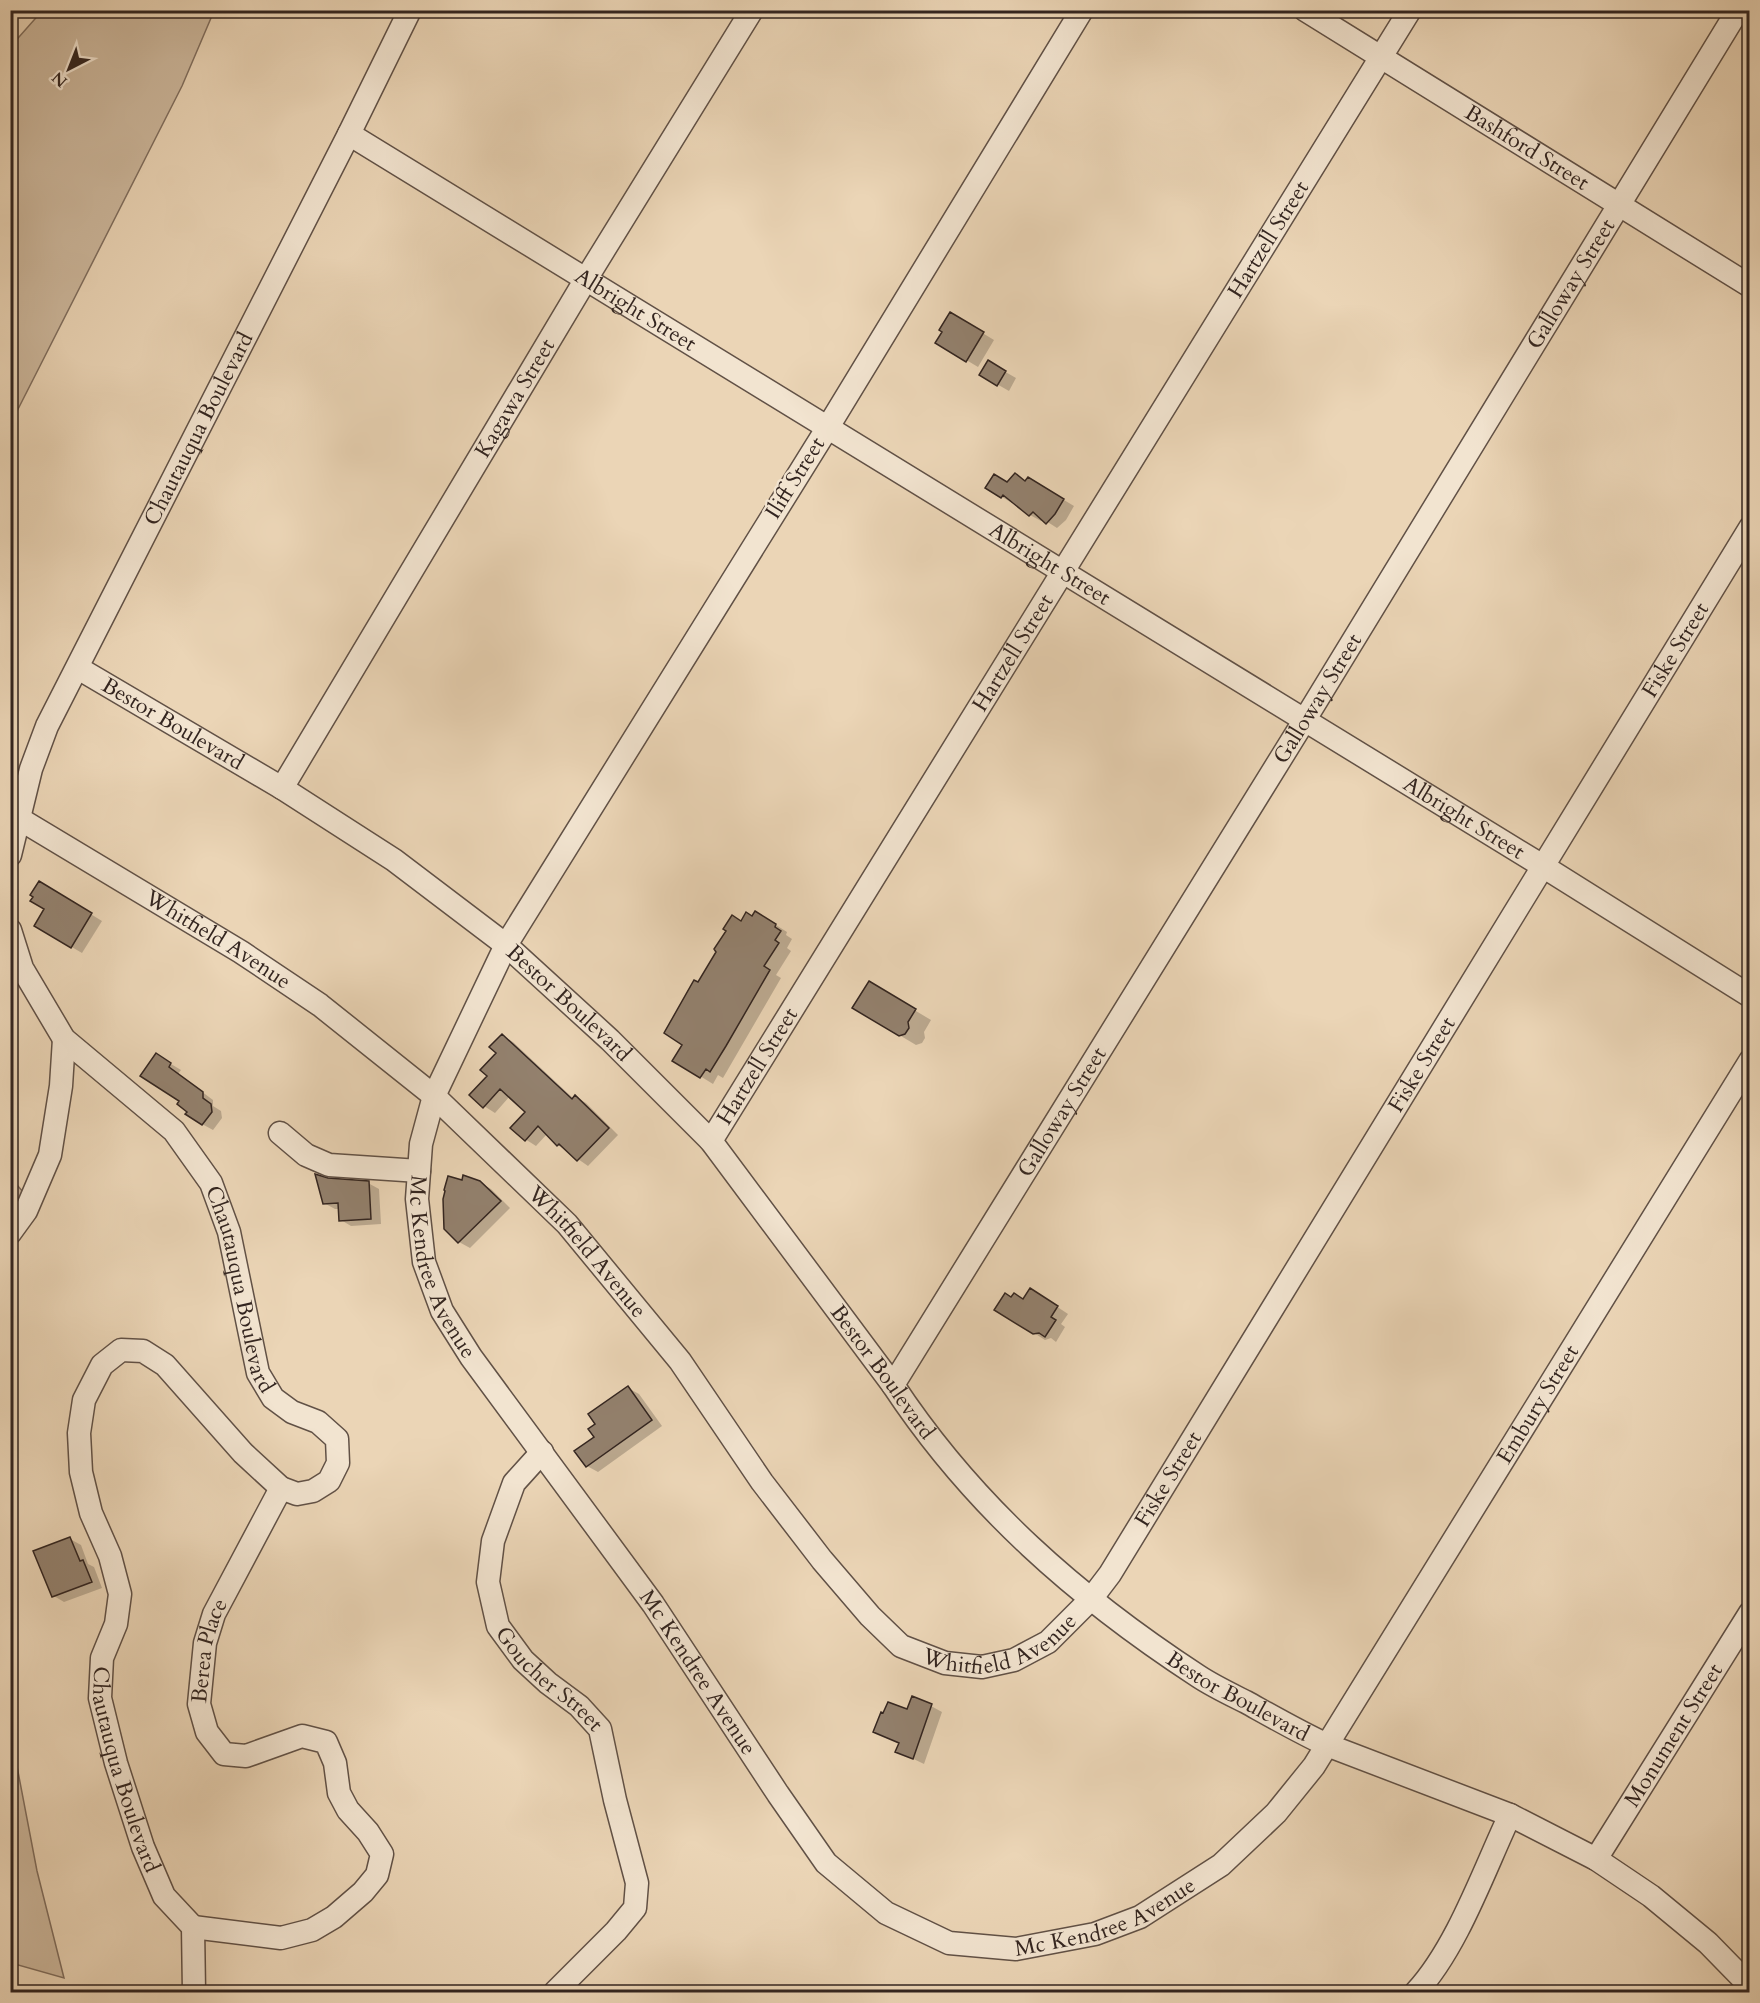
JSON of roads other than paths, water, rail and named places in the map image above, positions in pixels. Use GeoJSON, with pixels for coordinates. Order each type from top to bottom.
{"type":"FeatureCollection","features":[{"type":"Feature","properties":{"kind":"street","name":"Chautauqua Boulevard"},"geometry":{"type":"LineString","coordinates":[[10,855],[31,769],[47,726],[349,135],[410,10]]}},
{"type":"Feature","properties":{"kind":"street","name":"Kagawa Street"},"geometry":{"type":"LineString","coordinates":[[282,788],[586,279],[752,10]]}},
{"type":"Feature","properties":{"kind":"street","name":"Iliff Street"},"geometry":{"type":"LineString","coordinates":[[506,945],[828,427],[1082,10]]}},
{"type":"Feature","properties":{"kind":"street","name":"Bashford Street"},"geometry":{"type":"LineString","coordinates":[[1305,10],[1749,286]]}},
{"type":"Feature","properties":{"kind":"street","name":"Hartzell Street"},"geometry":{"type":"LineString","coordinates":[[711,1141],[1410,10]]}},
{"type":"Feature","properties":{"kind":"street","name":"Galloway Street"},"geometry":{"type":"LineString","coordinates":[[893,1385],[1304,721],[1738,10]]}},
{"type":"Feature","properties":{"kind":"street","name":"Albright Street"},"geometry":{"type":"LineString","coordinates":[[349,135],[1542,865],[1749,996]]}},
{"type":"Feature","properties":{"kind":"street","name":"Fiske Street"},"geometry":{"type":"LineString","coordinates":[[1091,1599],[1110,1574],[1749,528]]}},
{"type":"Feature","properties":{"kind":"street","name":"Bestor Boulevard"},"geometry":{"type":"LineString","coordinates":[[78,668],[282,788],[394,860],[506,945],[610,1040],[711,1141],[893,1385],[918,1423],[966,1483],[1024,1543],[1091,1599],[1199,1677],[1327,1745],[1510,1815],[1596,1859],[1651,1896],[1708,1943],[1749,1986]]}},
{"type":"Feature","properties":{"kind":"street","name":"Whitfield Avenue"},"geometry":{"type":"LineString","coordinates":[[18,818],[241,952],[320,1005],[434,1096],[567,1224],[681,1362],[762,1482],[822,1560],[870,1616],[901,1646],[945,1663],[982,1667],[1014,1660],[1048,1642],[1091,1599]]}},
{"type":"Feature","properties":{"kind":"street","name":"Chautauqua Boulevard"},"geometry":{"type":"LineString","coordinates":[[10,930],[22,968],[64,1039],[174,1131],[211,1183],[228,1232],[258,1372],[273,1398],[292,1412],[318,1422],[337,1439],[338,1463],[329,1481],[313,1491],[297,1494],[280,1488],[243,1454],[165,1365],[143,1351],[121,1350],[102,1365],[84,1400],[79,1433],[81,1472],[89,1503],[110,1556],[120,1594],[116,1624],[102,1658],[100,1698],[116,1763],[143,1847],[164,1896],[193,1927]]}},
{"type":"Feature","properties":{"kind":"street","name":"Mc Kendree Avenue"},"geometry":{"type":"LineString","coordinates":[[506,945],[434,1096],[421,1144],[417,1199],[424,1262],[442,1311],[471,1358],[653,1604],[826,1863],[886,1913],[949,1943],[1016,1949],[1095,1934],[1140,1917],[1221,1865],[1276,1813],[1314,1766],[1327,1745]]}},
{"type":"Feature","properties":{"kind":"street"},"geometry":{"type":"LineString","coordinates":[[10,1233],[26,1211],[50,1155],[61,1086],[64,1039]]}},
{"type":"Feature","properties":{"kind":"street","name":"Embury Street"},"geometry":{"type":"LineString","coordinates":[[1327,1745],[1749,1061]]}},
{"type":"Feature","properties":{"kind":"street"},"geometry":{"type":"LineString","coordinates":[[280,1132],[306,1155],[329,1165],[419,1171]]}},
{"type":"Feature","properties":{"kind":"street","name":"Goucher Street"},"geometry":{"type":"LineString","coordinates":[[542,1452],[514,1483],[493,1541],[488,1582],[498,1626],[523,1660],[548,1683],[579,1706],[600,1729],[615,1800],[637,1883],[635,1908],[616,1931],[555,1992]]}},
{"type":"Feature","properties":{"kind":"street","name":"Berea Place"},"geometry":{"type":"LineString","coordinates":[[193,1927],[281,1938],[312,1930],[334,1917],[363,1892],[377,1875],[382,1854],[368,1832],[348,1810],[339,1793],[335,1762],[326,1742],[302,1736],[246,1756],[224,1754],[207,1732],[199,1704],[205,1643],[214,1614],[280,1488]]}},
{"type":"Feature","properties":{"kind":"street","name":"Monument Street"},"geometry":{"type":"LineString","coordinates":[[1596,1859],[1749,1613]]}},
{"type":"Feature","properties":{"kind":"street"},"geometry":{"type":"LineString","coordinates":[[1416,1992],[1425,1983],[1454,1939],[1510,1815]]}},
{"type":"Feature","properties":{"kind":"street"},"geometry":{"type":"LineString","coordinates":[[193,1927],[194,1992]]}}]}
